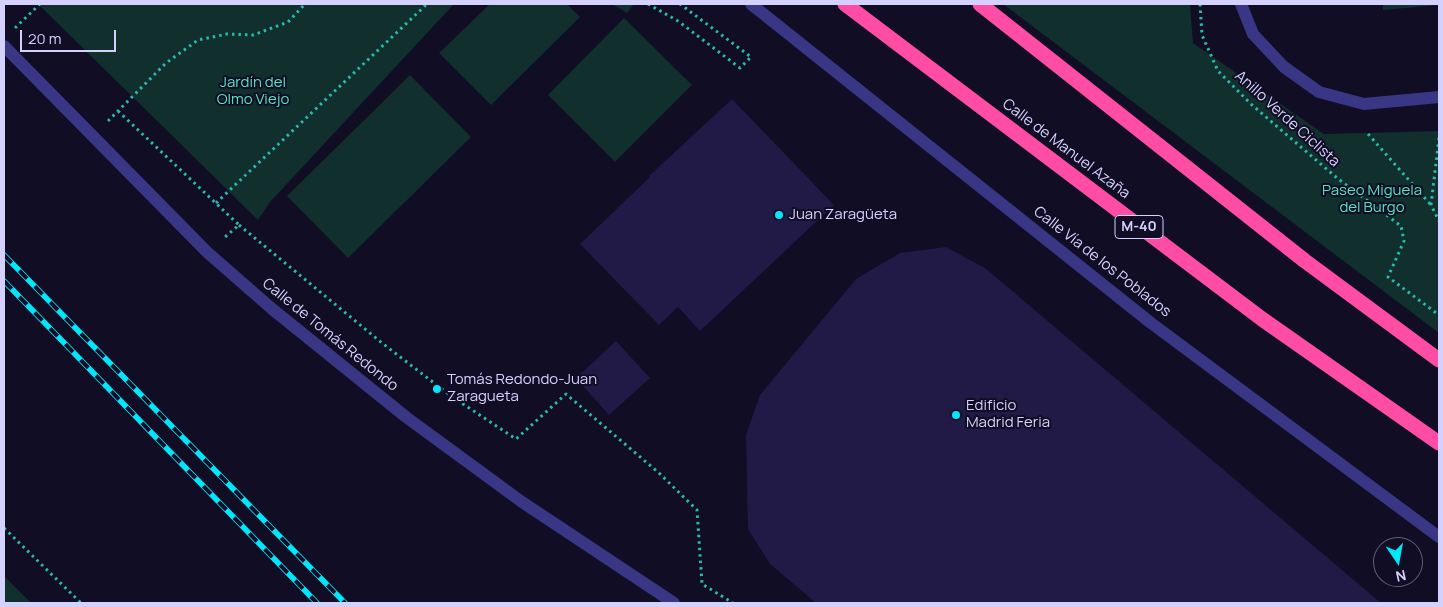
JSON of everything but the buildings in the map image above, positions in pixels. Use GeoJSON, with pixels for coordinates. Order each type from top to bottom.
{"type":"FeatureCollection","features":[{"type":"Feature","properties":{"kind":"highway","name":"Calle de Manuel Azaña"},"geometry":{"type":"LineString","coordinates":[[845,4],[1262,319],[1439,443]]}},
{"type":"Feature","properties":{"kind":"highway"},"geometry":{"type":"LineString","coordinates":[[980,4],[1305,262],[1439,360]]}},
{"type":"Feature","properties":{"kind":"street","name":"Calle Vía de los Poblados"},"geometry":{"type":"LineString","coordinates":[[751,4],[1151,322],[1439,537]]}},
{"type":"Feature","properties":{"kind":"street"},"geometry":{"type":"LineString","coordinates":[[1241,4],[1253,34],[1284,67],[1320,92],[1364,104],[1439,97]]}},
{"type":"Feature","properties":{"kind":"street","name":"Calle de Tomás Redondo"},"geometry":{"type":"LineString","coordinates":[[4,46],[207,252],[271,308],[406,417],[522,502],[674,603]]}},
{"type":"Feature","properties":{"kind":"path"},"geometry":{"type":"LineString","coordinates":[[10,33],[40,4]]}},
{"type":"Feature","properties":{"kind":"path"},"geometry":{"type":"LineString","coordinates":[[93,136],[166,63],[198,40],[227,34],[253,35],[288,22],[305,4]]}},
{"type":"Feature","properties":{"kind":"path"},"geometry":{"type":"LineString","coordinates":[[216,203],[427,4]]}},
{"type":"Feature","properties":{"kind":"path"},"geometry":{"type":"LineString","coordinates":[[648,4],[678,21],[740,68],[751,57],[680,4]]}},
{"type":"Feature","properties":{"kind":"path","name":"Anillo Verde Ciclista"},"geometry":{"type":"LineString","coordinates":[[1200,4],[1202,35],[1218,71],[1252,105],[1337,178],[1401,226],[1404,241],[1388,278],[1439,315]]}},
{"type":"Feature","properties":{"kind":"path"},"geometry":{"type":"LineString","coordinates":[[118,111],[239,225],[382,343],[452,396],[516,439],[566,394],[659,473],[697,510],[702,584],[733,603]]}},
{"type":"Feature","properties":{"kind":"path"},"geometry":{"type":"LineString","coordinates":[[1368,134],[1431,205],[1439,221]]}},
{"type":"Feature","properties":{"kind":"path"},"geometry":{"type":"LineString","coordinates":[[1431,205],[1439,138]]}},
{"type":"Feature","properties":{"kind":"path"},"geometry":{"type":"LineString","coordinates":[[207,252],[239,225]]}},
{"type":"Feature","properties":{"kind":"path"},"geometry":{"type":"LineString","coordinates":[[4,528],[81,603]]}},
{"type":"Feature","properties":{"kind":"green space","name":"Jardín del Olmo Viejo"},"geometry":{"type":"Polygon","coordinates":[[[38,4],[454,4],[270,202],[258,220],[38,4]]]}},
{"type":"Feature","properties":{"kind":"green space"},"geometry":{"type":"Polygon","coordinates":[[[490,4],[567,4],[580,17],[491,105],[439,53],[490,4]]]}},
{"type":"Feature","properties":{"kind":"green space"},"geometry":{"type":"Polygon","coordinates":[[[612,4],[634,4],[627,13],[612,4]]]}},
{"type":"Feature","properties":{"kind":"green space","name":"Paseo Miguela del Burgo"},"geometry":{"type":"Polygon","coordinates":[[[1003,4],[1190,4],[1193,43],[1324,134],[1439,131],[1439,333],[1003,4]]]}},
{"type":"Feature","properties":{"kind":"green space"},"geometry":{"type":"Polygon","coordinates":[[[1383,4],[1439,4],[1439,5],[1383,10],[1383,4]]]}},
{"type":"Feature","properties":{"kind":"green space"},"geometry":{"type":"Polygon","coordinates":[[[624,18],[692,85],[615,162],[548,95],[624,18]]]}},
{"type":"Feature","properties":{"kind":"green space"},"geometry":{"type":"Polygon","coordinates":[[[410,75],[471,137],[348,258],[287,196],[410,75]]]}},
{"type":"Feature","properties":{"kind":"green space"},"geometry":{"type":"Polygon","coordinates":[[[4,576],[31,603],[4,603],[4,576]]]}},
{"type":"Feature","properties":{"kind":"railway"},"geometry":{"type":"LineString","coordinates":[[4,255],[345,603]]}},
{"type":"Feature","properties":{"kind":"railway"},"geometry":{"type":"LineString","coordinates":[[4,281],[317,603]]}},
{"type":"Feature","properties":{"kind":"place","name":"Juan Zaragüeta"},"geometry":{"type":"Point","coordinates":[779,215]}},
{"type":"Feature","properties":{"kind":"place","name":"Tomás Redondo-Juan Zaragueta"},"geometry":{"type":"Point","coordinates":[437,389]}},
{"type":"Feature","properties":{"kind":"place","name":"Edificio Madrid Feria"},"geometry":{"type":"Point","coordinates":[956,415]}}]}
